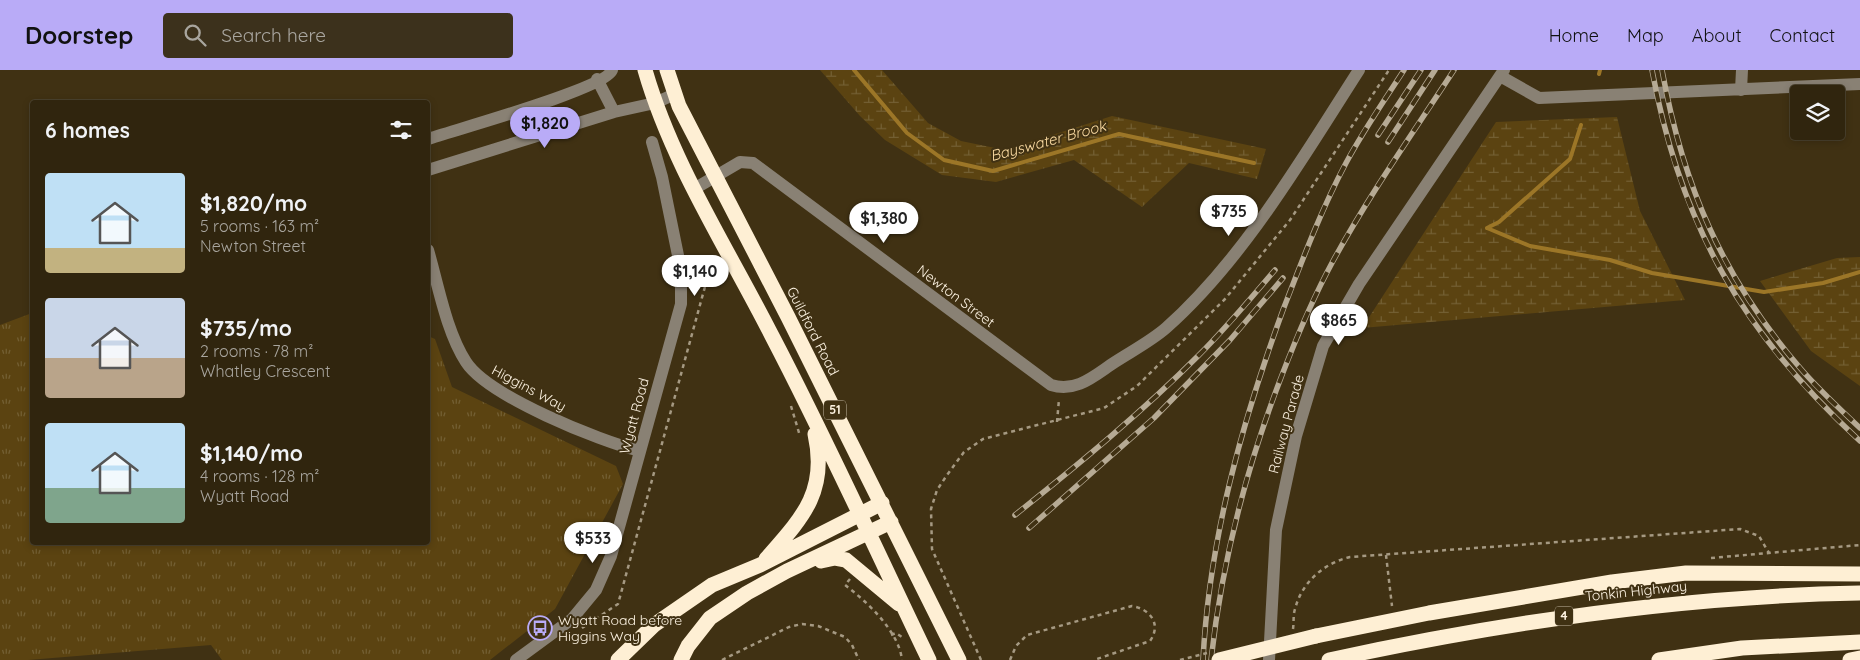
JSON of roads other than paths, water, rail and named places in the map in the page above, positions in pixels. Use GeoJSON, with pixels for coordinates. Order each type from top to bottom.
{"type":"FeatureCollection","features":[{"type":"Feature","properties":{"kind":"highway","name":"51"},"geometry":{"type":"LineString","coordinates":[[645,70],[654,103],[694,189],[773,337],[870,533],[902,606],[930,660]]}},
{"type":"Feature","properties":{"kind":"highway","name":"Guildford Road"},"geometry":{"type":"LineString","coordinates":[[667,70],[679,106],[882,503],[958,660]]}},
{"type":"Feature","properties":{"kind":"highway"},"geometry":{"type":"LineString","coordinates":[[760,565],[798,523],[815,492],[820,463],[810,412]]}},
{"type":"Feature","properties":{"kind":"highway"},"geometry":{"type":"LineString","coordinates":[[618,660],[654,625],[705,590],[760,565],[882,503]]}},
{"type":"Feature","properties":{"kind":"highway"},"geometry":{"type":"LineString","coordinates":[[681,660],[688,646],[710,618],[747,593],[891,522]]}},
{"type":"Feature","properties":{"kind":"highway"},"geometry":{"type":"LineString","coordinates":[[805,564],[835,558],[846,560],[902,606]]}},
{"type":"Feature","properties":{"kind":"highway"},"geometry":{"type":"LineString","coordinates":[[1219,660],[1316,636],[1448,610],[1612,582],[1686,573],[1860,574]]}},
{"type":"Feature","properties":{"kind":"highway","name":"Tonkin Highway"},"geometry":{"type":"LineString","coordinates":[[1329,660],[1427,639],[1580,614],[1721,598],[1860,593]]}},
{"type":"Feature","properties":{"kind":"highway"},"geometry":{"type":"LineString","coordinates":[[1659,660],[1742,648],[1860,642]]}},
{"type":"Feature","properties":{"kind":"highway"},"geometry":{"type":"LineString","coordinates":[[1850,660],[1860,658]]}},
{"type":"Feature","properties":{"kind":"street"},"geometry":{"type":"LineString","coordinates":[[430,138],[596,79],[606,78],[612,70]]}},
{"type":"Feature","properties":{"kind":"street","name":"Newton Street"},"geometry":{"type":"LineString","coordinates":[[694,189],[740,162],[753,163],[1051,385],[1062,388],[1079,386],[1165,329],[1218,276],[1283,186],[1359,70]]}},
{"type":"Feature","properties":{"kind":"street"},"geometry":{"type":"LineString","coordinates":[[1741,90],[1742,70]]}},
{"type":"Feature","properties":{"kind":"street"},"geometry":{"type":"LineString","coordinates":[[1502,73],[1539,98],[1860,84]]}},
{"type":"Feature","properties":{"kind":"street","name":"Railway Parade"},"geometry":{"type":"LineString","coordinates":[[1269,660],[1276,530],[1296,436],[1323,346],[1359,284],[1502,73]]}},
{"type":"Feature","properties":{"kind":"street"},"geometry":{"type":"LineString","coordinates":[[596,79],[614,112]]}},
{"type":"Feature","properties":{"kind":"street"},"geometry":{"type":"LineString","coordinates":[[430,169],[614,112],[654,103],[675,94]]}},
{"type":"Feature","properties":{"kind":"street","name":"Wyatt Road"},"geometry":{"type":"LineString","coordinates":[[516,660],[572,618],[596,590],[611,556],[681,304],[682,270],[662,177],[652,142]]}},
{"type":"Feature","properties":{"kind":"street","name":"Higgins Way"},"geometry":{"type":"LineString","coordinates":[[430,257],[455,340],[466,362],[482,380],[594,438],[640,452]]}},
{"type":"Feature","properties":{"kind":"waterway","name":"Bayswater Brook"},"geometry":{"type":"LineString","coordinates":[[854,70],[907,133],[944,160],[993,171],[1119,134],[1254,163]]}},
{"type":"Feature","properties":{"kind":"waterway"},"geometry":{"type":"LineString","coordinates":[[1599,74],[1600,70]]}},
{"type":"Feature","properties":{"kind":"waterway"},"geometry":{"type":"LineString","coordinates":[[1487,228],[1499,222],[1570,159],[1581,125]]}},
{"type":"Feature","properties":{"kind":"waterway"},"geometry":{"type":"LineString","coordinates":[[1487,228],[1530,246],[1610,260],[1652,273],[1764,292],[1823,283],[1860,272]]}},
{"type":"Feature","properties":{"kind":"railway"},"geometry":{"type":"LineString","coordinates":[[1203,660],[1206,615],[1220,526],[1241,438],[1268,352],[1305,254],[1337,181],[1359,139],[1404,70]]}},
{"type":"Feature","properties":{"kind":"railway"},"geometry":{"type":"LineString","coordinates":[[1378,135],[1421,70]]}},
{"type":"Feature","properties":{"kind":"railway"},"geometry":{"type":"LineString","coordinates":[[1388,142],[1435,70]]}},
{"type":"Feature","properties":{"kind":"railway"},"geometry":{"type":"LineString","coordinates":[[1211,660],[1222,587],[1237,515],[1257,445],[1293,346],[1319,289],[1347,236],[1376,188],[1454,70]]}},
{"type":"Feature","properties":{"kind":"railway"},"geometry":{"type":"LineString","coordinates":[[1652,70],[1664,127],[1680,179],[1700,228],[1723,274],[1750,318],[1782,360],[1860,441]]}},
{"type":"Feature","properties":{"kind":"railway"},"geometry":{"type":"LineString","coordinates":[[1662,70],[1682,153],[1695,192],[1710,229],[1728,265],[1749,301],[1773,335],[1808,377],[1860,428]]}},
{"type":"Feature","properties":{"kind":"railway"},"geometry":{"type":"LineString","coordinates":[[1015,515],[1063,477],[1155,397],[1219,334],[1275,270]]}},
{"type":"Feature","properties":{"kind":"railway"},"geometry":{"type":"LineString","coordinates":[[1029,528],[1154,418],[1230,340],[1283,278]]}},
{"type":"Feature","properties":{"kind":"place","name":"Wyatt Road before Higgins Way"},"geometry":{"type":"Point","coordinates":[540,628]}}]}
